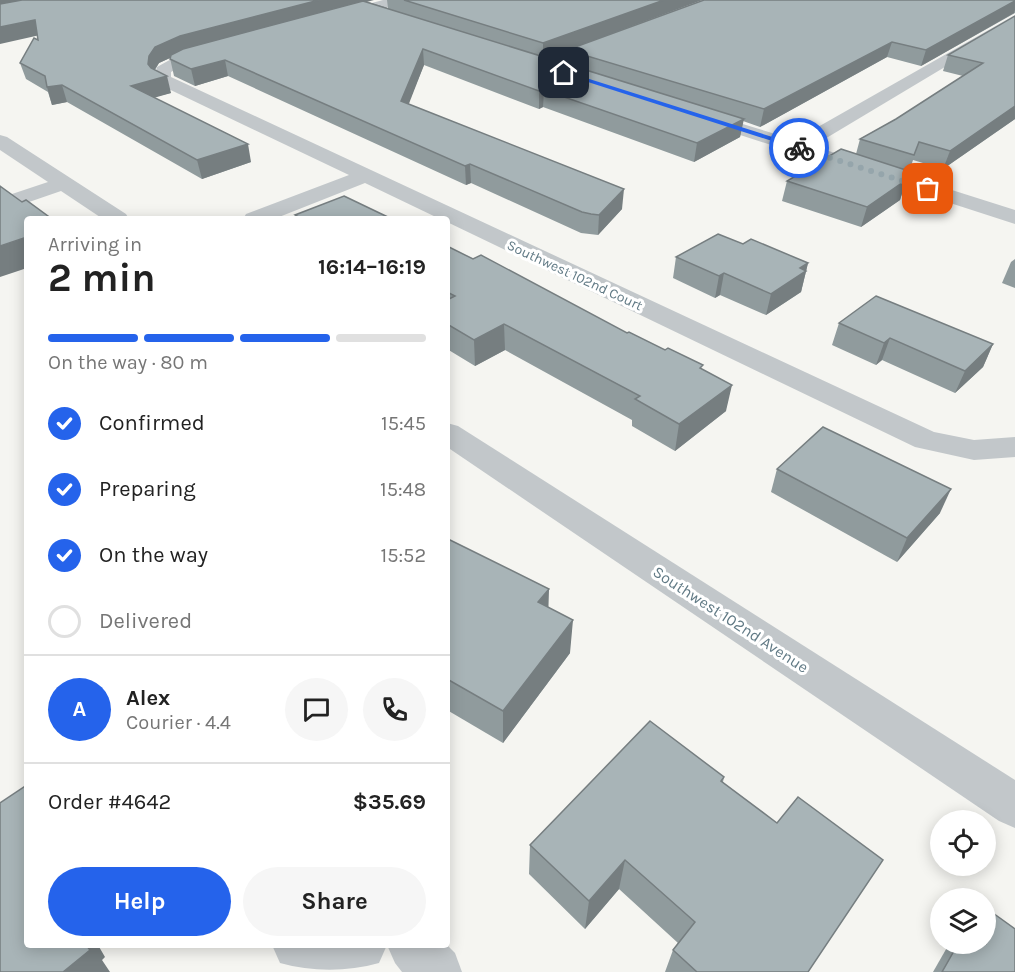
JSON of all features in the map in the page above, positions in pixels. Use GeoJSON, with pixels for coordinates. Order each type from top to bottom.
{"type":"FeatureCollection","features":[{"type":"Feature","properties":{"kind":"street"},"geometry":{"type":"LineString","coordinates":[[320,21],[398,0]]}},
{"type":"Feature","properties":{"kind":"street"},"geometry":{"type":"LineString","coordinates":[[365,9],[398,20]]}},
{"type":"Feature","properties":{"kind":"street"},"geometry":{"type":"LineString","coordinates":[[797,147],[1015,19]]}},
{"type":"Feature","properties":{"kind":"street"},"geometry":{"type":"LineString","coordinates":[[543,66],[620,37]]}},
{"type":"Feature","properties":{"kind":"street","name":"Southwest 102nd Court"},"geometry":{"type":"LineString","coordinates":[[232,45],[171,64],[162,72],[162,79],[926,440],[958,448],[1003,448]]}},
{"type":"Feature","properties":{"kind":"street"},"geometry":{"type":"LineString","coordinates":[[521,59],[565,73]]}},
{"type":"Feature","properties":{"kind":"street"},"geometry":{"type":"LineString","coordinates":[[687,112],[1015,217]]}},
{"type":"Feature","properties":{"kind":"street"},"geometry":{"type":"LineString","coordinates":[[0,141],[114,216]]}},
{"type":"Feature","properties":{"kind":"street"},"geometry":{"type":"LineString","coordinates":[[262,216],[365,176]]}},
{"type":"Feature","properties":{"kind":"street"},"geometry":{"type":"LineString","coordinates":[[0,205],[64,183]]}},
{"type":"Feature","properties":{"kind":"street","name":"Southwest 102nd Avenue"},"geometry":{"type":"LineString","coordinates":[[450,435],[1015,806]]}},
{"type":"Feature","properties":{"kind":"street"},"geometry":{"type":"LineString","coordinates":[[305,948],[312,951],[340,953],[354,948]]}},
{"type":"Feature","properties":{"kind":"street"},"geometry":{"type":"LineString","coordinates":[[416,948],[436,972]]}},
{"type":"Feature","properties":{"kind":"building"},"geometry":{"type":"Polygon","coordinates":[[[22,0],[319,0],[180,36],[155,47],[149,56],[148,64],[167,76],[131,86],[248,144],[197,160],[62,85],[47,87],[45,76],[20,63],[34,38],[38,40],[35,20],[0,27],[0,4],[22,0]]]}},
{"type":"Feature","properties":{"kind":"building"},"geometry":{"type":"Polygon","coordinates":[[[404,0],[664,0],[543,43],[404,0]]]}},
{"type":"Feature","properties":{"kind":"building"},"geometry":{"type":"Polygon","coordinates":[[[704,0],[1015,1],[926,50],[892,42],[764,109],[567,50],[704,0]]]}},
{"type":"Feature","properties":{"kind":"building"},"geometry":{"type":"Polygon","coordinates":[[[363,1],[744,119],[697,143],[544,90],[539,91],[423,49],[401,101],[624,189],[599,215],[582,212],[470,164],[465,166],[225,60],[191,69],[170,59],[171,55],[183,49],[363,1]]]}},
{"type":"Feature","properties":{"kind":"building"},"geometry":{"type":"Polygon","coordinates":[[[1015,16],[1015,106],[950,151],[919,142],[914,155],[860,139],[896,119],[983,63],[948,55],[1015,16]]]}},
{"type":"Feature","properties":{"kind":"building"},"geometry":{"type":"Polygon","coordinates":[[[841,149],[909,171],[906,180],[867,207],[787,181],[841,149]]]}},
{"type":"Feature","properties":{"kind":"building"},"geometry":{"type":"Polygon","coordinates":[[[0,186],[22,202],[26,200],[48,216],[24,216],[24,238],[0,246],[0,186]]]}},
{"type":"Feature","properties":{"kind":"building"},"geometry":{"type":"Polygon","coordinates":[[[344,196],[386,216],[297,216],[295,215],[344,196]]]}},
{"type":"Feature","properties":{"kind":"building"},"geometry":{"type":"Polygon","coordinates":[[[718,234],[743,244],[751,239],[808,263],[800,268],[806,271],[771,294],[724,273],[719,276],[676,257],[718,234]]]}},
{"type":"Feature","properties":{"kind":"building"},"geometry":{"type":"Polygon","coordinates":[[[450,248],[473,259],[481,255],[627,333],[665,350],[668,348],[703,365],[700,368],[732,385],[679,424],[635,399],[640,396],[504,324],[474,340],[450,326],[450,298],[455,296],[450,294],[450,248]]]}},
{"type":"Feature","properties":{"kind":"building"},"geometry":{"type":"Polygon","coordinates":[[[876,296],[993,344],[965,371],[890,338],[884,343],[839,323],[876,296]]]}},
{"type":"Feature","properties":{"kind":"building"},"geometry":{"type":"Polygon","coordinates":[[[823,427],[951,489],[907,538],[777,469],[823,427]]]}},
{"type":"Feature","properties":{"kind":"building"},"geometry":{"type":"Polygon","coordinates":[[[450,540],[549,589],[538,602],[573,620],[503,711],[450,681],[450,540]]]}},
{"type":"Feature","properties":{"kind":"building"},"geometry":{"type":"Polygon","coordinates":[[[650,721],[724,777],[721,781],[777,823],[798,797],[883,860],[808,972],[697,972],[673,950],[695,922],[625,860],[589,901],[530,845],[650,721]]]}},
{"type":"Feature","properties":{"kind":"building"},"geometry":{"type":"Polygon","coordinates":[[[24,787],[24,948],[88,948],[90,950],[63,972],[0,972],[0,803],[24,787]]]}},
{"type":"Feature","properties":{"kind":"building"},"geometry":{"type":"Polygon","coordinates":[[[996,915],[1015,929],[1015,972],[942,972],[952,954],[996,954],[996,915]]]}},
{"type":"Feature","properties":{"kind":"way so far"},"geometry":{"type":"LineString","coordinates":[[799,148],[928,189]]}},
{"type":"Feature","properties":{"kind":"route"},"geometry":{"type":"LineString","coordinates":[[564,73],[799,148]]}}]}
